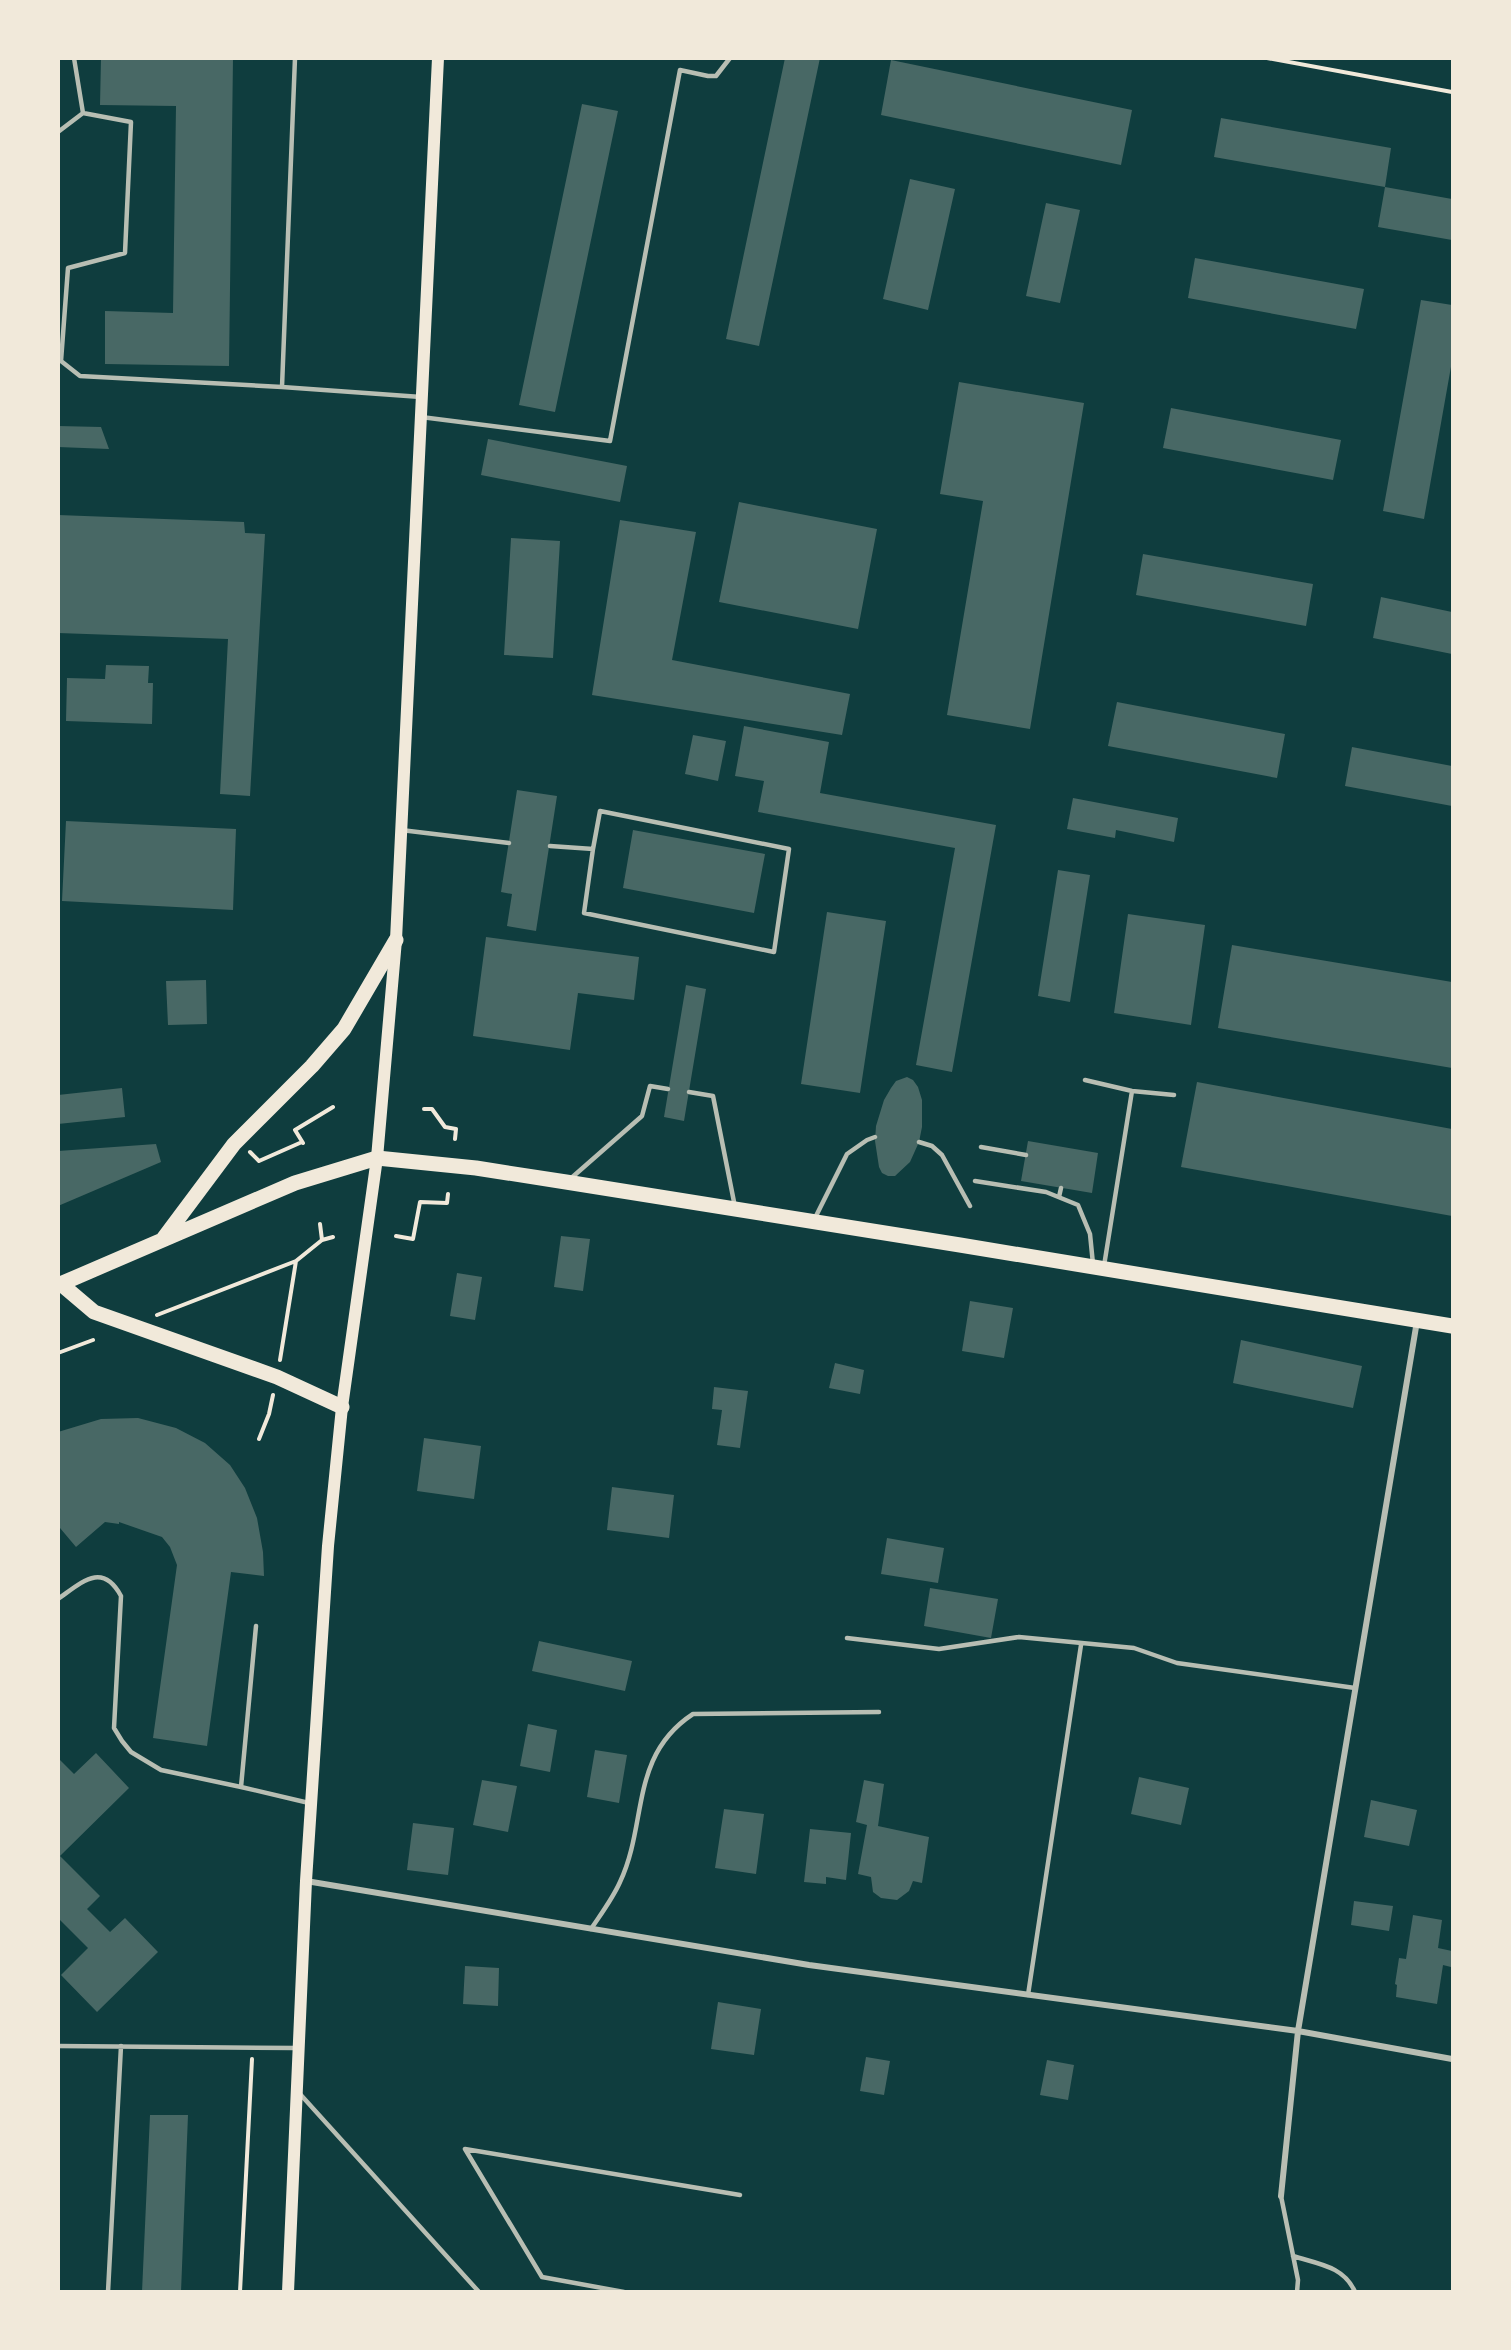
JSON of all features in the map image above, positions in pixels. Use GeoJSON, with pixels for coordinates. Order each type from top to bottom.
{"type":"FeatureCollection","features":[{"type":"Feature","properties":{"kind":"main road"},"geometry":{"type":"LineString","coordinates":[[288,2292],[306,1881],[328,1545],[342,1407],[377,1158],[396,940],[438,58]]}},
{"type":"Feature","properties":{"kind":"main road"},"geometry":{"type":"LineString","coordinates":[[162,1241],[234,1144],[312,1066],[344,1029],[396,940]]}},
{"type":"Feature","properties":{"kind":"main road"},"geometry":{"type":"LineString","coordinates":[[342,1407],[277,1377],[94,1312],[60,1284],[295,1183],[377,1158],[476,1168],[566,1182],[1452,1326]]}},
{"type":"Feature","properties":{"kind":"street"},"geometry":{"type":"LineString","coordinates":[[1281,2196],[1298,2031],[1417,1321]]}},
{"type":"Feature","properties":{"kind":"street"},"geometry":{"type":"LineString","coordinates":[[306,1881],[809,1965],[1298,2031],[1452,2059]]}},
{"type":"Feature","properties":{"kind":"lane"},"geometry":{"type":"LineString","coordinates":[[74,58],[83,113]]}},
{"type":"Feature","properties":{"kind":"lane"},"geometry":{"type":"LineString","coordinates":[[282,387],[295,58]]}},
{"type":"Feature","properties":{"kind":"lane"},"geometry":{"type":"LineString","coordinates":[[421,417],[610,441],[680,70],[716,76],[730,58]]}},
{"type":"Feature","properties":{"kind":"lane"},"geometry":{"type":"LineString","coordinates":[[58,132],[83,113],[131,122],[125,253],[68,268],[60,360],[80,376],[422,397]]}},
{"type":"Feature","properties":{"kind":"lane"},"geometry":{"type":"LineString","coordinates":[[58,121],[63,128]]}},
{"type":"Feature","properties":{"kind":"lane"},"geometry":{"type":"LineString","coordinates":[[600,812],[789,849],[774,952],[584,913],[593,849],[600,812]]}},
{"type":"Feature","properties":{"kind":"lane"},"geometry":{"type":"LineString","coordinates":[[401,830],[509,843]]}},
{"type":"Feature","properties":{"kind":"lane"},"geometry":{"type":"LineString","coordinates":[[550,846],[593,849]]}},
{"type":"Feature","properties":{"kind":"lane"},"geometry":{"type":"LineString","coordinates":[[1085,1080],[1132,1090],[1174,1095]]}},
{"type":"Feature","properties":{"kind":"lane"},"geometry":{"type":"LineString","coordinates":[[566,1182],[642,1116],[650,1086],[668,1089]]}},
{"type":"Feature","properties":{"kind":"lane"},"geometry":{"type":"LineString","coordinates":[[1099,1267],[1132,1090]]}},
{"type":"Feature","properties":{"kind":"lane"},"geometry":{"type":"LineString","coordinates":[[689,1092],[712,1096],[735,1209]]}},
{"type":"Feature","properties":{"kind":"lane"},"geometry":{"type":"LineString","coordinates":[[813,1222],[847,1154],[875,1137]]}},
{"type":"Feature","properties":{"kind":"lane"},"geometry":{"type":"LineString","coordinates":[[919,1142],[932,1146],[942,1155],[970,1206]]}},
{"type":"Feature","properties":{"kind":"lane"},"geometry":{"type":"LineString","coordinates":[[981,1147],[1026,1155]]}},
{"type":"Feature","properties":{"kind":"lane"},"geometry":{"type":"LineString","coordinates":[[975,1181],[1046,1192],[1078,1205],[1090,1234],[1099,1267]]}},
{"type":"Feature","properties":{"kind":"lane"},"geometry":{"type":"LineString","coordinates":[[1059,1197],[1061,1188]]}},
{"type":"Feature","properties":{"kind":"lane"},"geometry":{"type":"LineString","coordinates":[[58,1599],[87,1579],[94,1577],[112,1582],[121,1596],[114,1728],[131,1752],[160,1770],[311,1803]]}},
{"type":"Feature","properties":{"kind":"lane"},"geometry":{"type":"LineString","coordinates":[[241,1787],[256,1626]]}},
{"type":"Feature","properties":{"kind":"lane"},"geometry":{"type":"LineString","coordinates":[[847,1638],[939,1648],[1019,1637],[1081,1645],[1134,1648],[1177,1663],[1355,1688]]}},
{"type":"Feature","properties":{"kind":"lane"},"geometry":{"type":"LineString","coordinates":[[1028,1995],[1081,1645]]}},
{"type":"Feature","properties":{"kind":"lane"},"geometry":{"type":"LineString","coordinates":[[591,1929],[620,1882],[629,1856],[643,1786],[657,1751],[675,1726],[693,1714],[879,1712]]}},
{"type":"Feature","properties":{"kind":"lane"},"geometry":{"type":"LineString","coordinates":[[58,2046],[299,2048]]}},
{"type":"Feature","properties":{"kind":"lane"},"geometry":{"type":"LineString","coordinates":[[108,2292],[121,2046]]}},
{"type":"Feature","properties":{"kind":"lane"},"geometry":{"type":"LineString","coordinates":[[298,2092],[479,2292]]}},
{"type":"Feature","properties":{"kind":"lane"},"geometry":{"type":"LineString","coordinates":[[624,2292],[542,2277],[465,2149],[740,2195]]}},
{"type":"Feature","properties":{"kind":"lane"},"geometry":{"type":"LineString","coordinates":[[1281,2196],[1298,2280],[1297,2292]]}},
{"type":"Feature","properties":{"kind":"lane"},"geometry":{"type":"LineString","coordinates":[[1293,2256],[1337,2269],[1347,2278],[1355,2292]]}},
{"type":"Feature","properties":{"kind":"path"},"geometry":{"type":"LineString","coordinates":[[1267,58],[1452,92]]}},
{"type":"Feature","properties":{"kind":"path"},"geometry":{"type":"LineString","coordinates":[[250,1152],[259,1161],[303,1143],[295,1130],[333,1107]]}},
{"type":"Feature","properties":{"kind":"path"},"geometry":{"type":"LineString","coordinates":[[424,1109],[432,1109],[445,1127],[456,1129],[455,1139]]}},
{"type":"Feature","properties":{"kind":"path"},"geometry":{"type":"LineString","coordinates":[[396,1236],[413,1239],[420,1202],[447,1203],[448,1194]]}},
{"type":"Feature","properties":{"kind":"path"},"geometry":{"type":"LineString","coordinates":[[320,1224],[322,1240]]}},
{"type":"Feature","properties":{"kind":"path"},"geometry":{"type":"LineString","coordinates":[[153,1316],[296,1261],[322,1240],[333,1238]]}},
{"type":"Feature","properties":{"kind":"path"},"geometry":{"type":"LineString","coordinates":[[280,1360],[296,1261]]}},
{"type":"Feature","properties":{"kind":"path"},"geometry":{"type":"LineString","coordinates":[[58,1353],[93,1340]]}},
{"type":"Feature","properties":{"kind":"path"},"geometry":{"type":"LineString","coordinates":[[259,1439],[269,1414],[273,1394]]}},
{"type":"Feature","properties":{"kind":"path"},"geometry":{"type":"LineString","coordinates":[[240,2292],[253,2047]]}},
{"type":"Feature","properties":{"kind":"building"},"geometry":{"type":"Polygon","coordinates":[[[101,58],[233,58],[229,366],[105,364],[105,311],[173,313],[176,106],[100,105],[101,58]]]}},
{"type":"Feature","properties":{"kind":"building"},"geometry":{"type":"Polygon","coordinates":[[[785,58],[820,58],[759,346],[726,339],[785,58]]]}},
{"type":"Feature","properties":{"kind":"building"},"geometry":{"type":"Polygon","coordinates":[[[891,60],[1132,110],[1121,165],[881,115],[891,60]]]}},
{"type":"Feature","properties":{"kind":"building"},"geometry":{"type":"Polygon","coordinates":[[[582,104],[618,111],[555,412],[519,405],[582,104]]]}},
{"type":"Feature","properties":{"kind":"building"},"geometry":{"type":"Polygon","coordinates":[[[1221,118],[1391,148],[1385,187],[1214,157],[1221,118]]]}},
{"type":"Feature","properties":{"kind":"building"},"geometry":{"type":"Polygon","coordinates":[[[910,179],[955,189],[928,310],[883,299],[910,179]]]}},
{"type":"Feature","properties":{"kind":"building"},"geometry":{"type":"Polygon","coordinates":[[[1385,187],[1452,199],[1452,240],[1378,227],[1385,187]]]}},
{"type":"Feature","properties":{"kind":"building"},"geometry":{"type":"Polygon","coordinates":[[[1046,203],[1080,210],[1060,303],[1026,296],[1046,203]]]}},
{"type":"Feature","properties":{"kind":"building"},"geometry":{"type":"Polygon","coordinates":[[[1195,258],[1364,289],[1356,329],[1188,298],[1195,258]]]}},
{"type":"Feature","properties":{"kind":"building"},"geometry":{"type":"Polygon","coordinates":[[[1421,300],[1452,305],[1452,361],[1424,519],[1383,511],[1421,300]]]}},
{"type":"Feature","properties":{"kind":"building"},"geometry":{"type":"Polygon","coordinates":[[[959,382],[1084,403],[1030,729],[947,715],[983,501],[940,494],[959,382]]]}},
{"type":"Feature","properties":{"kind":"building"},"geometry":{"type":"Polygon","coordinates":[[[1171,408],[1341,440],[1333,480],[1163,448],[1171,408]]]}},
{"type":"Feature","properties":{"kind":"building"},"geometry":{"type":"Polygon","coordinates":[[[58,426],[101,427],[109,449],[58,447],[58,426]]]}},
{"type":"Feature","properties":{"kind":"building"},"geometry":{"type":"Polygon","coordinates":[[[488,439],[627,466],[620,502],[481,475],[488,439]]]}},
{"type":"Feature","properties":{"kind":"building"},"geometry":{"type":"Polygon","coordinates":[[[739,502],[877,529],[858,629],[719,602],[739,502]]]}},
{"type":"Feature","properties":{"kind":"building"},"geometry":{"type":"Polygon","coordinates":[[[58,515],[244,522],[245,533],[265,534],[250,796],[220,794],[228,639],[58,633],[58,515]]]}},
{"type":"Feature","properties":{"kind":"building"},"geometry":{"type":"Polygon","coordinates":[[[620,520],[696,532],[672,660],[850,694],[842,735],[592,695],[620,520]]]}},
{"type":"Feature","properties":{"kind":"building"},"geometry":{"type":"Polygon","coordinates":[[[511,538],[560,541],[553,658],[504,655],[511,538]]]}},
{"type":"Feature","properties":{"kind":"building"},"geometry":{"type":"Polygon","coordinates":[[[1143,554],[1313,584],[1306,626],[1136,595],[1143,554]]]}},
{"type":"Feature","properties":{"kind":"building"},"geometry":{"type":"Polygon","coordinates":[[[1381,597],[1452,612],[1452,654],[1373,638],[1381,597]]]}},
{"type":"Feature","properties":{"kind":"building"},"geometry":{"type":"Polygon","coordinates":[[[106,665],[149,666],[148,683],[153,683],[152,724],[66,721],[67,678],[105,679],[106,665]]]}},
{"type":"Feature","properties":{"kind":"building"},"geometry":{"type":"Polygon","coordinates":[[[1117,702],[1285,734],[1277,778],[1108,746],[1117,702]]]}},
{"type":"Feature","properties":{"kind":"building"},"geometry":{"type":"Polygon","coordinates":[[[744,726],[829,742],[820,793],[996,825],[952,1072],[916,1065],[955,848],[758,812],[764,781],[735,776],[744,726]]]}},
{"type":"Feature","properties":{"kind":"building"},"geometry":{"type":"Polygon","coordinates":[[[693,735],[726,741],[718,781],[685,774],[693,735]]]}},
{"type":"Feature","properties":{"kind":"building"},"geometry":{"type":"Polygon","coordinates":[[[1352,747],[1452,766],[1452,806],[1345,786],[1352,747]]]}},
{"type":"Feature","properties":{"kind":"building"},"geometry":{"type":"Polygon","coordinates":[[[517,790],[557,796],[536,931],[507,926],[512,894],[501,892],[517,790]]]}},
{"type":"Feature","properties":{"kind":"building"},"geometry":{"type":"Polygon","coordinates":[[[1073,798],[1178,818],[1174,842],[1116,830],[1115,838],[1067,829],[1073,798]]]}},
{"type":"Feature","properties":{"kind":"building"},"geometry":{"type":"Polygon","coordinates":[[[66,821],[236,829],[233,910],[62,901],[66,821]]]}},
{"type":"Feature","properties":{"kind":"building"},"geometry":{"type":"Polygon","coordinates":[[[633,830],[765,854],[754,913],[623,888],[633,830]]]}},
{"type":"Feature","properties":{"kind":"building"},"geometry":{"type":"Polygon","coordinates":[[[1058,870],[1090,875],[1070,1002],[1038,996],[1058,870]]]}},
{"type":"Feature","properties":{"kind":"building"},"geometry":{"type":"Polygon","coordinates":[[[827,912],[886,921],[860,1093],[801,1084],[827,912]]]}},
{"type":"Feature","properties":{"kind":"building"},"geometry":{"type":"Polygon","coordinates":[[[1128,914],[1205,925],[1191,1025],[1114,1013],[1128,914]]]}},
{"type":"Feature","properties":{"kind":"building"},"geometry":{"type":"Polygon","coordinates":[[[486,937],[639,957],[634,1000],[578,993],[570,1050],[473,1036],[486,937]]]}},
{"type":"Feature","properties":{"kind":"building"},"geometry":{"type":"Polygon","coordinates":[[[1232,945],[1452,982],[1452,1068],[1218,1028],[1232,945]]]}},
{"type":"Feature","properties":{"kind":"building"},"geometry":{"type":"Polygon","coordinates":[[[206,980],[207,1024],[168,1025],[166,981],[206,980]]]}},
{"type":"Feature","properties":{"kind":"building"},"geometry":{"type":"Polygon","coordinates":[[[686,985],[706,989],[684,1121],[664,1117],[686,985]]]}},
{"type":"Feature","properties":{"kind":"building"},"geometry":{"type":"Polygon","coordinates":[[[907,1077],[913,1080],[918,1087],[922,1100],[922,1127],[919,1142],[910,1162],[895,1176],[888,1176],[882,1173],[879,1167],[875,1141],[876,1126],[884,1100],[891,1088],[896,1081],[907,1077]]]}},
{"type":"Feature","properties":{"kind":"building"},"geometry":{"type":"Polygon","coordinates":[[[1197,1082],[1452,1129],[1452,1216],[1181,1167],[1197,1082]]]}},
{"type":"Feature","properties":{"kind":"building"},"geometry":{"type":"Polygon","coordinates":[[[122,1088],[125,1117],[58,1124],[58,1095],[122,1088]]]}},
{"type":"Feature","properties":{"kind":"building"},"geometry":{"type":"Polygon","coordinates":[[[1028,1141],[1098,1153],[1092,1193],[1021,1181],[1028,1141]]]}},
{"type":"Feature","properties":{"kind":"building"},"geometry":{"type":"Polygon","coordinates":[[[156,1144],[161,1162],[58,1206],[58,1151],[156,1144]]]}},
{"type":"Feature","properties":{"kind":"building"},"geometry":{"type":"Polygon","coordinates":[[[561,1236],[590,1239],[583,1291],[554,1287],[561,1236]]]}},
{"type":"Feature","properties":{"kind":"building"},"geometry":{"type":"Polygon","coordinates":[[[457,1273],[482,1277],[475,1320],[450,1316],[457,1273]]]}},
{"type":"Feature","properties":{"kind":"building"},"geometry":{"type":"Polygon","coordinates":[[[970,1301],[1013,1308],[1004,1358],[962,1351],[970,1301]]]}},
{"type":"Feature","properties":{"kind":"building"},"geometry":{"type":"Polygon","coordinates":[[[1241,1340],[1362,1366],[1353,1408],[1233,1383],[1241,1340]]]}},
{"type":"Feature","properties":{"kind":"building"},"geometry":{"type":"Polygon","coordinates":[[[835,1363],[864,1370],[860,1394],[829,1388],[835,1363]]]}},
{"type":"Feature","properties":{"kind":"building"},"geometry":{"type":"Polygon","coordinates":[[[714,1387],[748,1391],[740,1448],[717,1445],[722,1410],[712,1409],[714,1387]]]}},
{"type":"Feature","properties":{"kind":"building"},"geometry":{"type":"Polygon","coordinates":[[[138,1418],[176,1428],[205,1443],[230,1465],[245,1488],[257,1518],[263,1552],[264,1576],[231,1572],[207,1746],[153,1738],[177,1565],[170,1547],[162,1537],[119,1522],[119,1524],[105,1522],[76,1547],[60,1528],[58,1530],[58,1432],[101,1419],[138,1418]]]}},
{"type":"Feature","properties":{"kind":"building"},"geometry":{"type":"Polygon","coordinates":[[[424,1438],[481,1446],[474,1499],[417,1491],[424,1438]]]}},
{"type":"Feature","properties":{"kind":"building"},"geometry":{"type":"Polygon","coordinates":[[[612,1487],[674,1495],[669,1538],[607,1530],[612,1487]]]}},
{"type":"Feature","properties":{"kind":"building"},"geometry":{"type":"Polygon","coordinates":[[[887,1538],[944,1548],[938,1583],[881,1574],[887,1538]]]}},
{"type":"Feature","properties":{"kind":"building"},"geometry":{"type":"Polygon","coordinates":[[[930,1588],[998,1599],[991,1638],[924,1626],[930,1588]]]}},
{"type":"Feature","properties":{"kind":"building"},"geometry":{"type":"Polygon","coordinates":[[[539,1641],[632,1661],[625,1691],[532,1671],[539,1641]]]}},
{"type":"Feature","properties":{"kind":"building"},"geometry":{"type":"Polygon","coordinates":[[[528,1724],[557,1730],[550,1772],[520,1766],[528,1724]]]}},
{"type":"Feature","properties":{"kind":"building"},"geometry":{"type":"Polygon","coordinates":[[[595,1750],[627,1755],[619,1803],[587,1797],[595,1750]]]}},
{"type":"Feature","properties":{"kind":"building"},"geometry":{"type":"Polygon","coordinates":[[[96,1753],[129,1788],[60,1856],[100,1896],[87,1909],[110,1932],[125,1918],[158,1952],[97,2012],[61,1975],[88,1948],[58,1918],[58,1758],[74,1774],[96,1753]]]}},
{"type":"Feature","properties":{"kind":"building"},"geometry":{"type":"Polygon","coordinates":[[[1139,1777],[1189,1788],[1181,1825],[1131,1814],[1139,1777]]]}},
{"type":"Feature","properties":{"kind":"building"},"geometry":{"type":"Polygon","coordinates":[[[482,1780],[517,1786],[508,1832],[473,1825],[482,1780]]]}},
{"type":"Feature","properties":{"kind":"building"},"geometry":{"type":"Polygon","coordinates":[[[864,1780],[884,1784],[878,1826],[929,1837],[922,1883],[913,1881],[909,1891],[897,1900],[881,1898],[873,1892],[871,1877],[858,1874],[867,1825],[856,1822],[864,1780]]]}},
{"type":"Feature","properties":{"kind":"building"},"geometry":{"type":"Polygon","coordinates":[[[1371,1800],[1417,1810],[1409,1846],[1364,1837],[1371,1800]]]}},
{"type":"Feature","properties":{"kind":"building"},"geometry":{"type":"Polygon","coordinates":[[[724,1809],[764,1814],[756,1874],[715,1868],[724,1809]]]}},
{"type":"Feature","properties":{"kind":"building"},"geometry":{"type":"Polygon","coordinates":[[[413,1823],[454,1828],[448,1875],[407,1870],[413,1823]]]}},
{"type":"Feature","properties":{"kind":"building"},"geometry":{"type":"Polygon","coordinates":[[[810,1829],[851,1833],[846,1880],[826,1877],[826,1884],[804,1882],[810,1829]]]}},
{"type":"Feature","properties":{"kind":"building"},"geometry":{"type":"Polygon","coordinates":[[[1354,1901],[1393,1906],[1389,1931],[1351,1925],[1354,1901]]]}},
{"type":"Feature","properties":{"kind":"building"},"geometry":{"type":"Polygon","coordinates":[[[1413,1915],[1442,1920],[1438,1948],[1452,1951],[1451,1967],[1443,1965],[1437,2004],[1396,1997],[1397,1985],[1395,1984],[1399,1958],[1406,1959],[1413,1915]]]}},
{"type":"Feature","properties":{"kind":"building"},"geometry":{"type":"Polygon","coordinates":[[[465,1966],[499,1968],[498,2006],[463,2004],[465,1966]]]}},
{"type":"Feature","properties":{"kind":"building"},"geometry":{"type":"Polygon","coordinates":[[[718,2002],[761,2009],[754,2055],[711,2049],[718,2002]]]}},
{"type":"Feature","properties":{"kind":"building"},"geometry":{"type":"Polygon","coordinates":[[[866,2057],[890,2061],[884,2095],[860,2091],[866,2057]]]}},
{"type":"Feature","properties":{"kind":"building"},"geometry":{"type":"Polygon","coordinates":[[[1047,2060],[1074,2065],[1068,2100],[1040,2095],[1047,2060]]]}},
{"type":"Feature","properties":{"kind":"building"},"geometry":{"type":"Polygon","coordinates":[[[150,2115],[188,2115],[181,2292],[142,2292],[150,2115]]]}}]}
